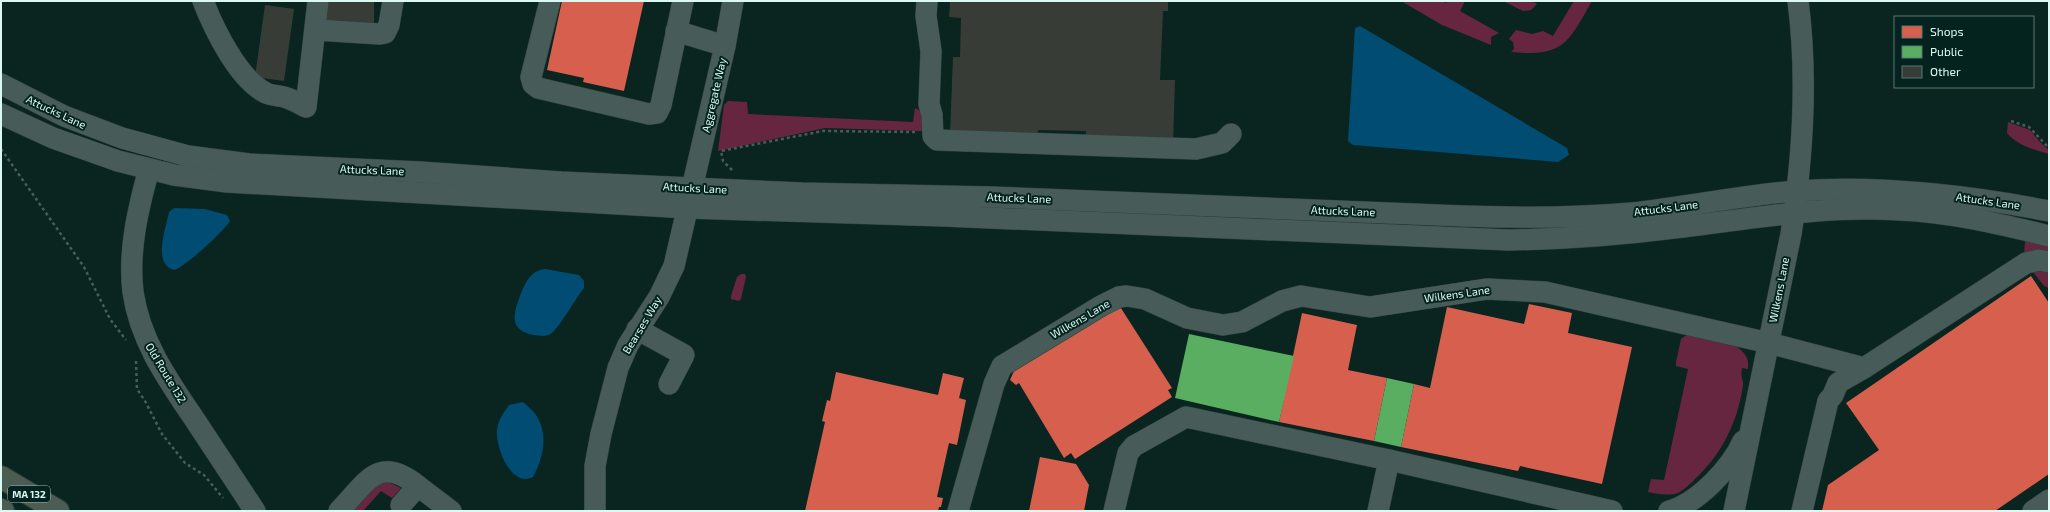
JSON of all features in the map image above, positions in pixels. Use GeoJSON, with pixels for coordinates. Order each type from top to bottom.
{"type":"FeatureCollection","features":[{"type":"Feature","properties":{"kind":"main road","name":"MA 132"},"geometry":{"type":"LineString","coordinates":[[1,477],[58,511]]}},
{"type":"Feature","properties":{"kind":"street"},"geometry":{"type":"LineString","coordinates":[[203,1],[213,25],[235,63],[252,83],[267,94],[287,98],[306,107],[316,30],[318,1]]}},
{"type":"Feature","properties":{"kind":"street"},"geometry":{"type":"LineString","coordinates":[[316,30],[380,34],[385,33],[389,25],[393,1]]}},
{"type":"Feature","properties":{"kind":"street"},"geometry":{"type":"LineString","coordinates":[[550,1],[531,77],[533,84],[538,88],[649,114],[657,113],[661,105],[683,1]]}},
{"type":"Feature","properties":{"kind":"street","name":"Aggregate Way"},"geometry":{"type":"LineString","coordinates":[[693,188],[725,46],[733,1]]}},
{"type":"Feature","properties":{"kind":"street"},"geometry":{"type":"LineString","coordinates":[[927,1],[926,16],[931,51],[929,104],[932,115],[934,138],[937,140],[1181,149],[1213,146],[1227,140],[1231,134]]}},
{"type":"Feature","properties":{"kind":"street","name":"Wilkens Lane"},"geometry":{"type":"LineString","coordinates":[[958,511],[994,384],[1002,366],[1101,306],[1119,297],[1127,296],[1145,299],[1187,318],[1223,325],[1242,322],[1282,301],[1301,296],[1370,307],[1487,289],[1545,292],[1769,343],[1797,191],[1803,78],[1801,28],[1798,1]]}},
{"type":"Feature","properties":{"kind":"street"},"geometry":{"type":"LineString","coordinates":[[676,31],[725,46]]}},
{"type":"Feature","properties":{"kind":"street","name":"Attucks Lane"},"geometry":{"type":"LineString","coordinates":[[1,84],[35,102],[91,128],[155,148],[211,159],[249,164],[420,172],[546,181],[822,194],[991,197],[1505,217],[1585,216],[1632,213],[1797,191],[1872,191],[1939,194],[1976,198],[2049,211]]}},
{"type":"Feature","properties":{"kind":"street","name":"Attucks Lane"},"geometry":{"type":"LineString","coordinates":[[1,114],[46,135],[86,151],[174,175],[227,182],[688,208],[944,216],[1509,240],[1551,240],[1632,233],[1794,212],[1873,210],[1921,211],[1978,220],[2049,236]]}},
{"type":"Feature","properties":{"kind":"street","name":"Old Route 132"},"geometry":{"type":"LineString","coordinates":[[149,169],[136,226],[132,261],[133,292],[140,323],[146,340],[164,373],[255,511]]}},
{"type":"Feature","properties":{"kind":"street","name":"Bearses Way"},"geometry":{"type":"LineString","coordinates":[[595,511],[594,481],[601,434],[618,368],[637,329],[659,297],[670,276],[693,188]]}},
{"type":"Feature","properties":{"kind":"street"},"geometry":{"type":"LineString","coordinates":[[1802,511],[1828,400],[1833,395],[1838,383],[1864,368],[2026,263],[2039,260],[2049,262]]}},
{"type":"Feature","properties":{"kind":"street"},"geometry":{"type":"LineString","coordinates":[[637,329],[684,355],[669,384]]}},
{"type":"Feature","properties":{"kind":"street"},"geometry":{"type":"LineString","coordinates":[[1734,511],[1769,343],[1864,368]]}},
{"type":"Feature","properties":{"kind":"street"},"geometry":{"type":"LineString","coordinates":[[1668,511],[1685,506],[1694,500],[1728,464],[1741,445],[1755,408]]}},
{"type":"Feature","properties":{"kind":"street"},"geometry":{"type":"LineString","coordinates":[[1114,511],[1128,453],[1134,446],[1186,417],[1389,460],[1612,511]]}},
{"type":"Feature","properties":{"kind":"street"},"geometry":{"type":"LineString","coordinates":[[1378,511],[1389,460]]}},
{"type":"Feature","properties":{"kind":"street"},"geometry":{"type":"LineString","coordinates":[[339,511],[381,471],[402,474],[451,511]]}},
{"type":"Feature","properties":{"kind":"street"},"geometry":{"type":"LineString","coordinates":[[401,506],[418,486]]}},
{"type":"Feature","properties":{"kind":"street"},"geometry":{"type":"LineString","coordinates":[[2033,511],[2049,500]]}},
{"type":"Feature","properties":{"kind":"path"},"geometry":{"type":"LineString","coordinates":[[2011,121],[2029,127],[2049,148]]}},
{"type":"Feature","properties":{"kind":"path"},"geometry":{"type":"LineString","coordinates":[[732,170],[723,160],[721,151],[798,135],[835,130],[933,133]]}},
{"type":"Feature","properties":{"kind":"path"},"geometry":{"type":"LineString","coordinates":[[1,149],[80,260],[110,319],[128,343]]}},
{"type":"Feature","properties":{"kind":"path"},"geometry":{"type":"LineString","coordinates":[[136,357],[137,389],[145,400],[162,434],[180,458],[190,467],[204,475],[225,501]]}},
{"type":"Feature","properties":{"kind":"shaded area"},"geometry":{"type":"Polygon","coordinates":[[[1401,1],[1442,1],[1446,3],[1447,1],[1465,1],[1460,11],[1499,33],[1491,37],[1491,45],[1442,25],[1401,1]]]}},
{"type":"Feature","properties":{"kind":"shaded area"},"geometry":{"type":"Polygon","coordinates":[[[1503,1],[1532,1],[1537,4],[1531,10],[1523,11],[1503,1]]]}},
{"type":"Feature","properties":{"kind":"shaded area"},"geometry":{"type":"Polygon","coordinates":[[[1574,1],[1592,1],[1577,27],[1570,37],[1562,44],[1554,49],[1543,52],[1511,52],[1514,49],[1513,42],[1509,39],[1516,30],[1532,34],[1543,31],[1553,36],[1574,1]]]}},
{"type":"Feature","properties":{"kind":"shaded area"},"geometry":{"type":"Polygon","coordinates":[[[728,101],[747,102],[748,114],[913,122],[915,108],[921,111],[923,131],[825,128],[718,151],[724,105],[728,101]]]}},
{"type":"Feature","properties":{"kind":"shaded area"},"geometry":{"type":"Polygon","coordinates":[[[2008,122],[2030,130],[2049,150],[2049,154],[2038,151],[2016,141],[2007,133],[2008,122]]]}},
{"type":"Feature","properties":{"kind":"shaded area"},"geometry":{"type":"Polygon","coordinates":[[[2025,241],[2049,246],[2049,252],[2024,255],[2025,241]]]}},
{"type":"Feature","properties":{"kind":"shaded area"},"geometry":{"type":"Polygon","coordinates":[[[2041,270],[2049,273],[2049,288],[2044,286],[2033,272],[2041,270]]]}},
{"type":"Feature","properties":{"kind":"shaded area"},"geometry":{"type":"Polygon","coordinates":[[[741,274],[745,274],[746,277],[741,299],[739,301],[731,299],[731,296],[737,277],[741,274]]]}},
{"type":"Feature","properties":{"kind":"shaded area"},"geometry":{"type":"Polygon","coordinates":[[[1688,334],[1727,342],[1743,352],[1748,360],[1748,369],[1742,368],[1741,374],[1743,384],[1737,413],[1727,437],[1713,459],[1685,489],[1678,493],[1667,495],[1648,492],[1651,479],[1664,480],[1688,369],[1676,366],[1676,362],[1681,339],[1688,334]]]}},
{"type":"Feature","properties":{"kind":"shaded area"},"geometry":{"type":"Polygon","coordinates":[[[381,479],[401,488],[392,498],[381,491],[363,511],[349,511],[381,479]]]}},
{"type":"Feature","properties":{"kind":"water"},"geometry":{"type":"Polygon","coordinates":[[[1360,26],[1567,148],[1569,155],[1558,162],[1353,145],[1348,141],[1355,28],[1360,26]]]}},
{"type":"Feature","properties":{"kind":"water"},"geometry":{"type":"Polygon","coordinates":[[[174,208],[205,209],[227,215],[230,221],[227,226],[204,248],[186,263],[174,270],[167,266],[164,261],[162,245],[169,212],[174,208]]]}},
{"type":"Feature","properties":{"kind":"water"},"geometry":{"type":"Polygon","coordinates":[[[545,269],[579,275],[584,281],[584,288],[552,333],[546,336],[541,336],[526,333],[517,327],[515,322],[515,312],[523,289],[528,280],[539,270],[545,269]]]}},
{"type":"Feature","properties":{"kind":"water"},"geometry":{"type":"Polygon","coordinates":[[[523,402],[532,410],[540,422],[543,438],[542,454],[537,470],[533,477],[524,479],[518,477],[507,466],[500,451],[497,436],[499,423],[509,405],[523,402]]]}},
{"type":"Feature","properties":{"kind":"building: Shops"},"geometry":{"type":"Polygon","coordinates":[[[562,1],[644,1],[624,91],[583,82],[584,78],[547,70],[562,1]]]}},
{"type":"Feature","properties":{"kind":"building: Shops"},"geometry":{"type":"Polygon","coordinates":[[[2031,276],[2049,303],[2049,474],[1995,511],[1822,511],[1828,485],[1879,450],[1846,403],[2031,276]]]}},
{"type":"Feature","properties":{"kind":"building: Shops"},"geometry":{"type":"Polygon","coordinates":[[[1529,304],[1572,313],[1568,333],[1632,347],[1602,484],[1520,466],[1518,471],[1401,447],[1414,384],[1430,388],[1447,307],[1524,324],[1529,304]]]}},
{"type":"Feature","properties":{"kind":"building: Shops"},"geometry":{"type":"Polygon","coordinates":[[[1119,305],[1172,388],[1168,390],[1172,397],[1075,459],[1071,453],[1064,458],[1019,383],[1016,385],[1010,380],[1014,371],[1119,305]]]}},
{"type":"Feature","properties":{"kind":"building: Shops"},"geometry":{"type":"Polygon","coordinates":[[[1302,313],[1357,325],[1348,370],[1387,378],[1374,441],[1279,422],[1302,313]]]}},
{"type":"Feature","properties":{"kind":"building: Shops"},"geometry":{"type":"Polygon","coordinates":[[[836,372],[938,395],[943,373],[964,378],[959,398],[966,400],[957,445],[949,443],[937,497],[943,498],[941,507],[939,507],[938,511],[805,511],[825,422],[822,421],[827,400],[830,401],[836,372]]]}},
{"type":"Feature","properties":{"kind":"building: Shops"},"geometry":{"type":"Polygon","coordinates":[[[1040,457],[1076,464],[1089,485],[1084,511],[1029,511],[1040,457]]]}},
{"type":"Feature","properties":{"kind":"building: Public"},"geometry":{"type":"Polygon","coordinates":[[[1189,334],[1294,356],[1279,422],[1175,398],[1189,334]]]}},
{"type":"Feature","properties":{"kind":"building: Public"},"geometry":{"type":"Polygon","coordinates":[[[1387,378],[1414,384],[1401,447],[1374,441],[1387,378]]]}},
{"type":"Feature","properties":{"kind":"building: Other"},"geometry":{"type":"Polygon","coordinates":[[[327,1],[374,1],[374,25],[326,21],[327,1]]]}},
{"type":"Feature","properties":{"kind":"building: Other"},"geometry":{"type":"Polygon","coordinates":[[[946,1],[1168,1],[1168,11],[1163,11],[1160,80],[1175,80],[1173,144],[1086,141],[1086,131],[1038,130],[1038,138],[950,135],[953,57],[960,57],[961,18],[949,17],[950,2],[946,1]]]}},
{"type":"Feature","properties":{"kind":"building: Other"},"geometry":{"type":"Polygon","coordinates":[[[265,5],[294,9],[284,81],[255,77],[265,5]]]}}]}
